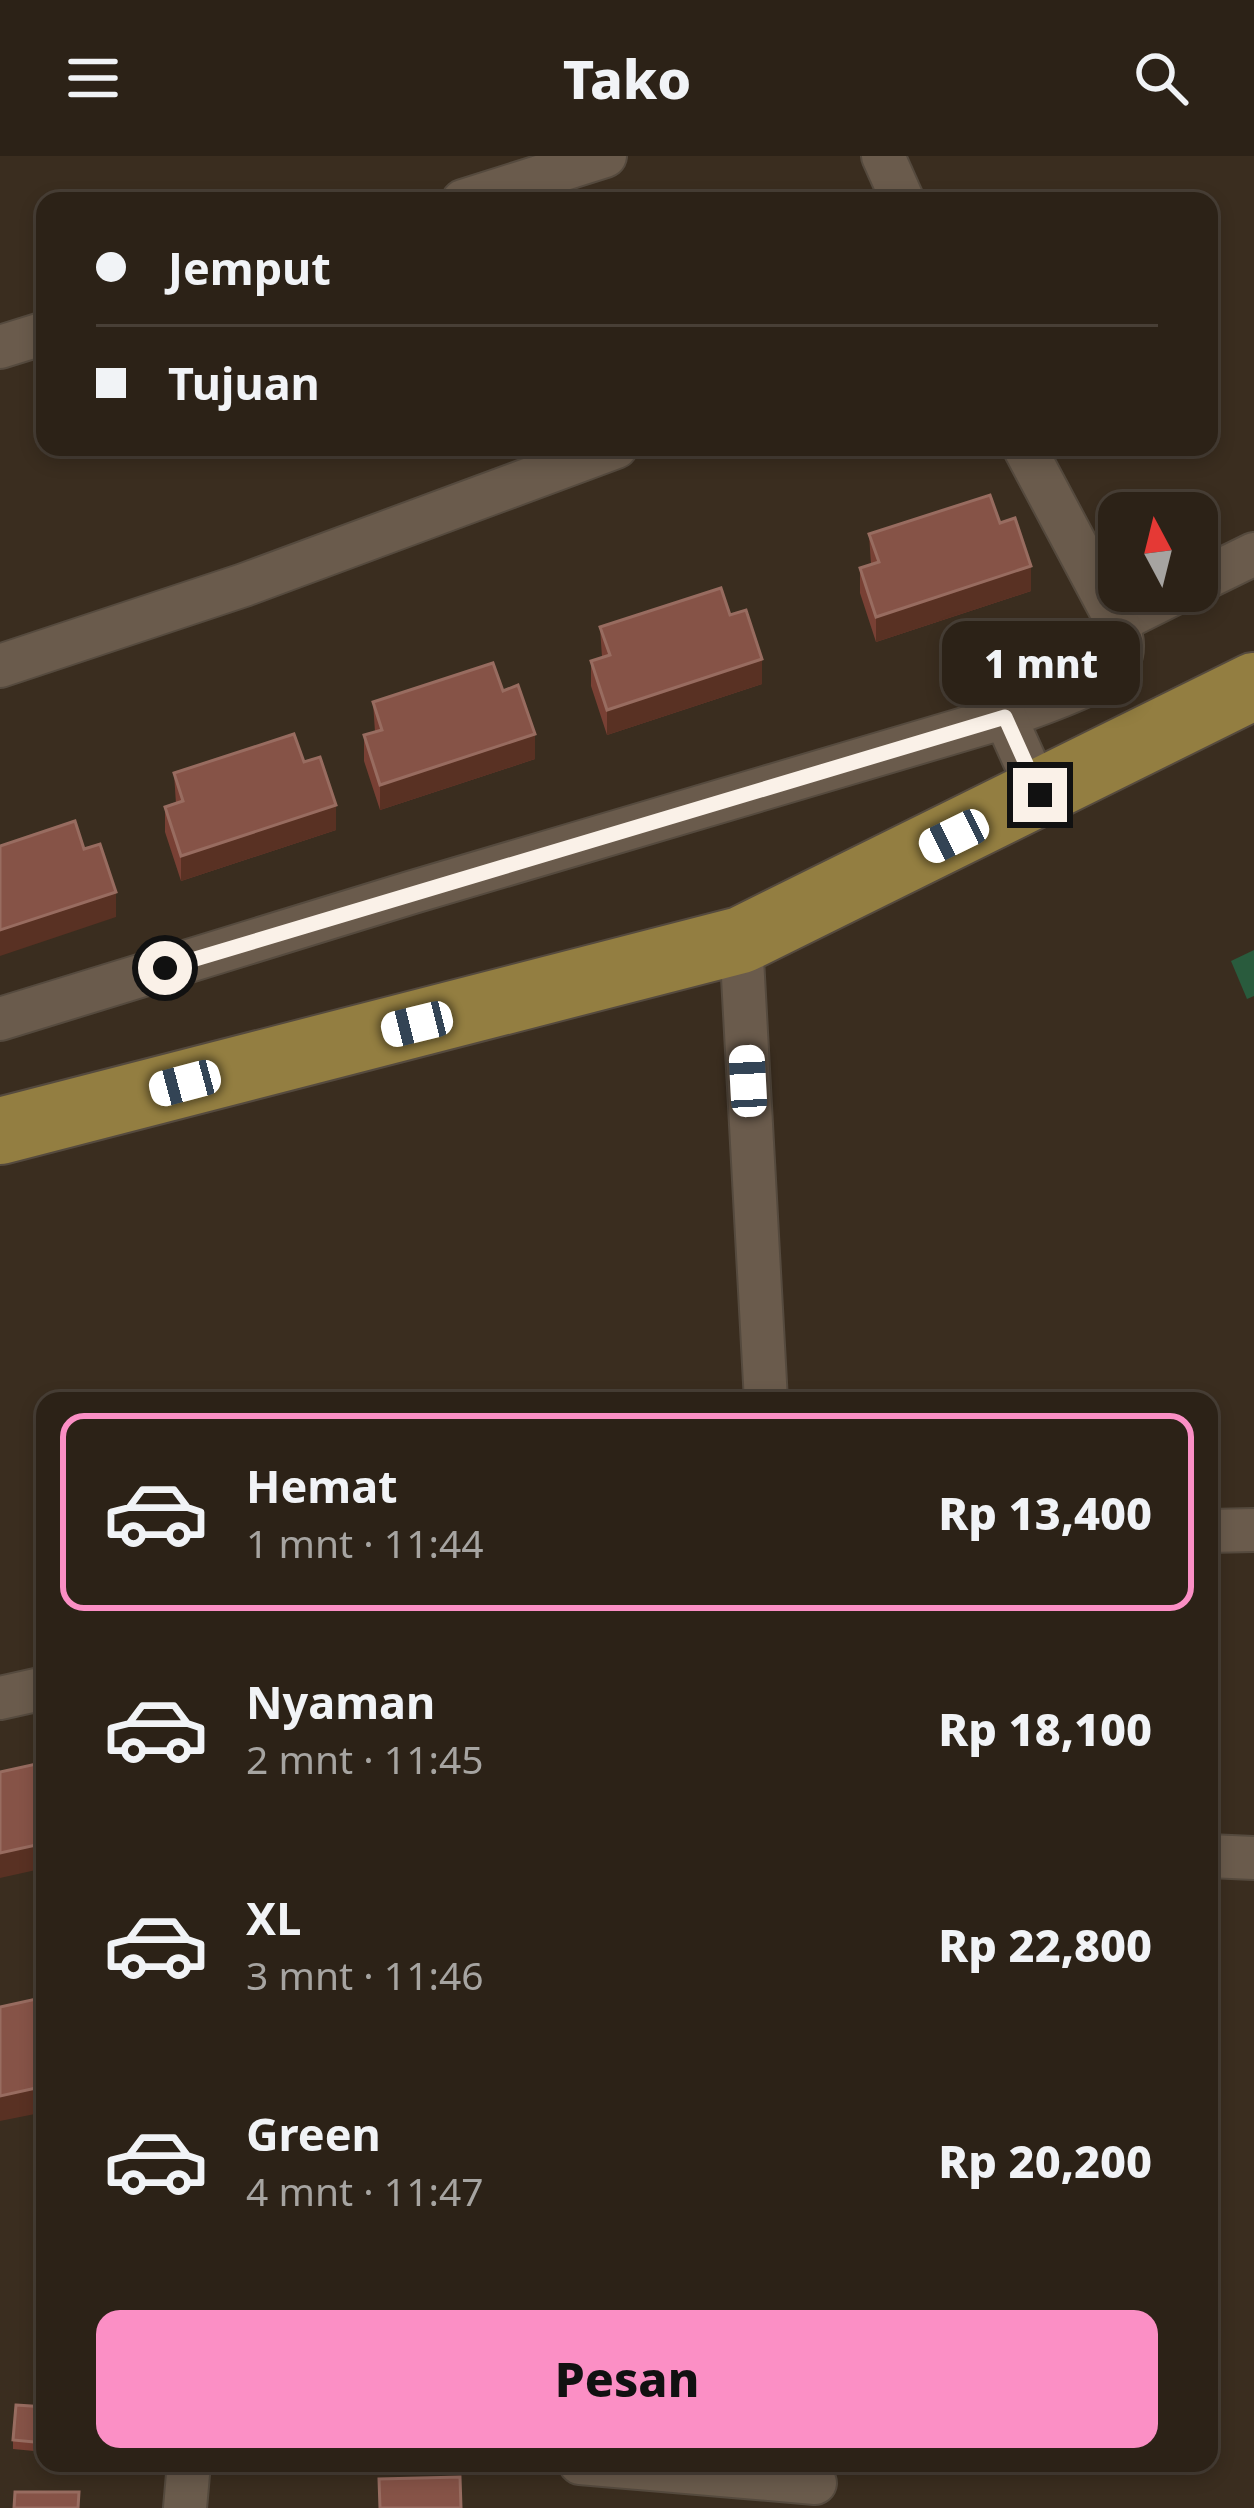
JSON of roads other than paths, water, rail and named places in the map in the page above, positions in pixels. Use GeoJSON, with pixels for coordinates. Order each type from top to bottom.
{"type":"FeatureCollection","features":[{"type":"Feature","properties":{"kind":"main road"},"geometry":{"type":"LineString","coordinates":[[0,1131],[741,940],[1254,686]]}},
{"type":"Feature","properties":{"kind":"street"},"geometry":{"type":"LineString","coordinates":[[491,192],[605,156]]}},
{"type":"Feature","properties":{"kind":"street"},"geometry":{"type":"LineString","coordinates":[[884,156],[899,192]]}},
{"type":"Feature","properties":{"kind":"street"},"geometry":{"type":"LineString","coordinates":[[0,347],[36,336]]}},
{"type":"Feature","properties":{"kind":"street"},"geometry":{"type":"LineString","coordinates":[[0,666],[244,585],[592,456]]}},
{"type":"Feature","properties":{"kind":"street"},"geometry":{"type":"LineString","coordinates":[[0,1019],[1005,717],[1100,677],[1118,663],[1122,637],[1118,622],[1029,456]]}},
{"type":"Feature","properties":{"kind":"street"},"geometry":{"type":"LineString","coordinates":[[1218,572],[1254,554]]}},
{"type":"Feature","properties":{"kind":"street"},"geometry":{"type":"LineString","coordinates":[[1118,622],[1138,612]]}},
{"type":"Feature","properties":{"kind":"street"},"geometry":{"type":"LineString","coordinates":[[1005,717],[1040,795]]}},
{"type":"Feature","properties":{"kind":"street"},"geometry":{"type":"LineString","coordinates":[[741,940],[766,1392]]}},
{"type":"Feature","properties":{"kind":"street"},"geometry":{"type":"LineString","coordinates":[[1218,1531],[1254,1530]]}},
{"type":"Feature","properties":{"kind":"street"},"geometry":{"type":"LineString","coordinates":[[0,1698],[36,1690]]}},
{"type":"Feature","properties":{"kind":"street"},"geometry":{"type":"LineString","coordinates":[[1218,1856],[1254,1858]]}},
{"type":"Feature","properties":{"kind":"street"},"geometry":{"type":"LineString","coordinates":[[185,2508],[188,2472]]}},
{"type":"Feature","properties":{"kind":"street"},"geometry":{"type":"LineString","coordinates":[[681,2472],[816,2484]]}}]}
